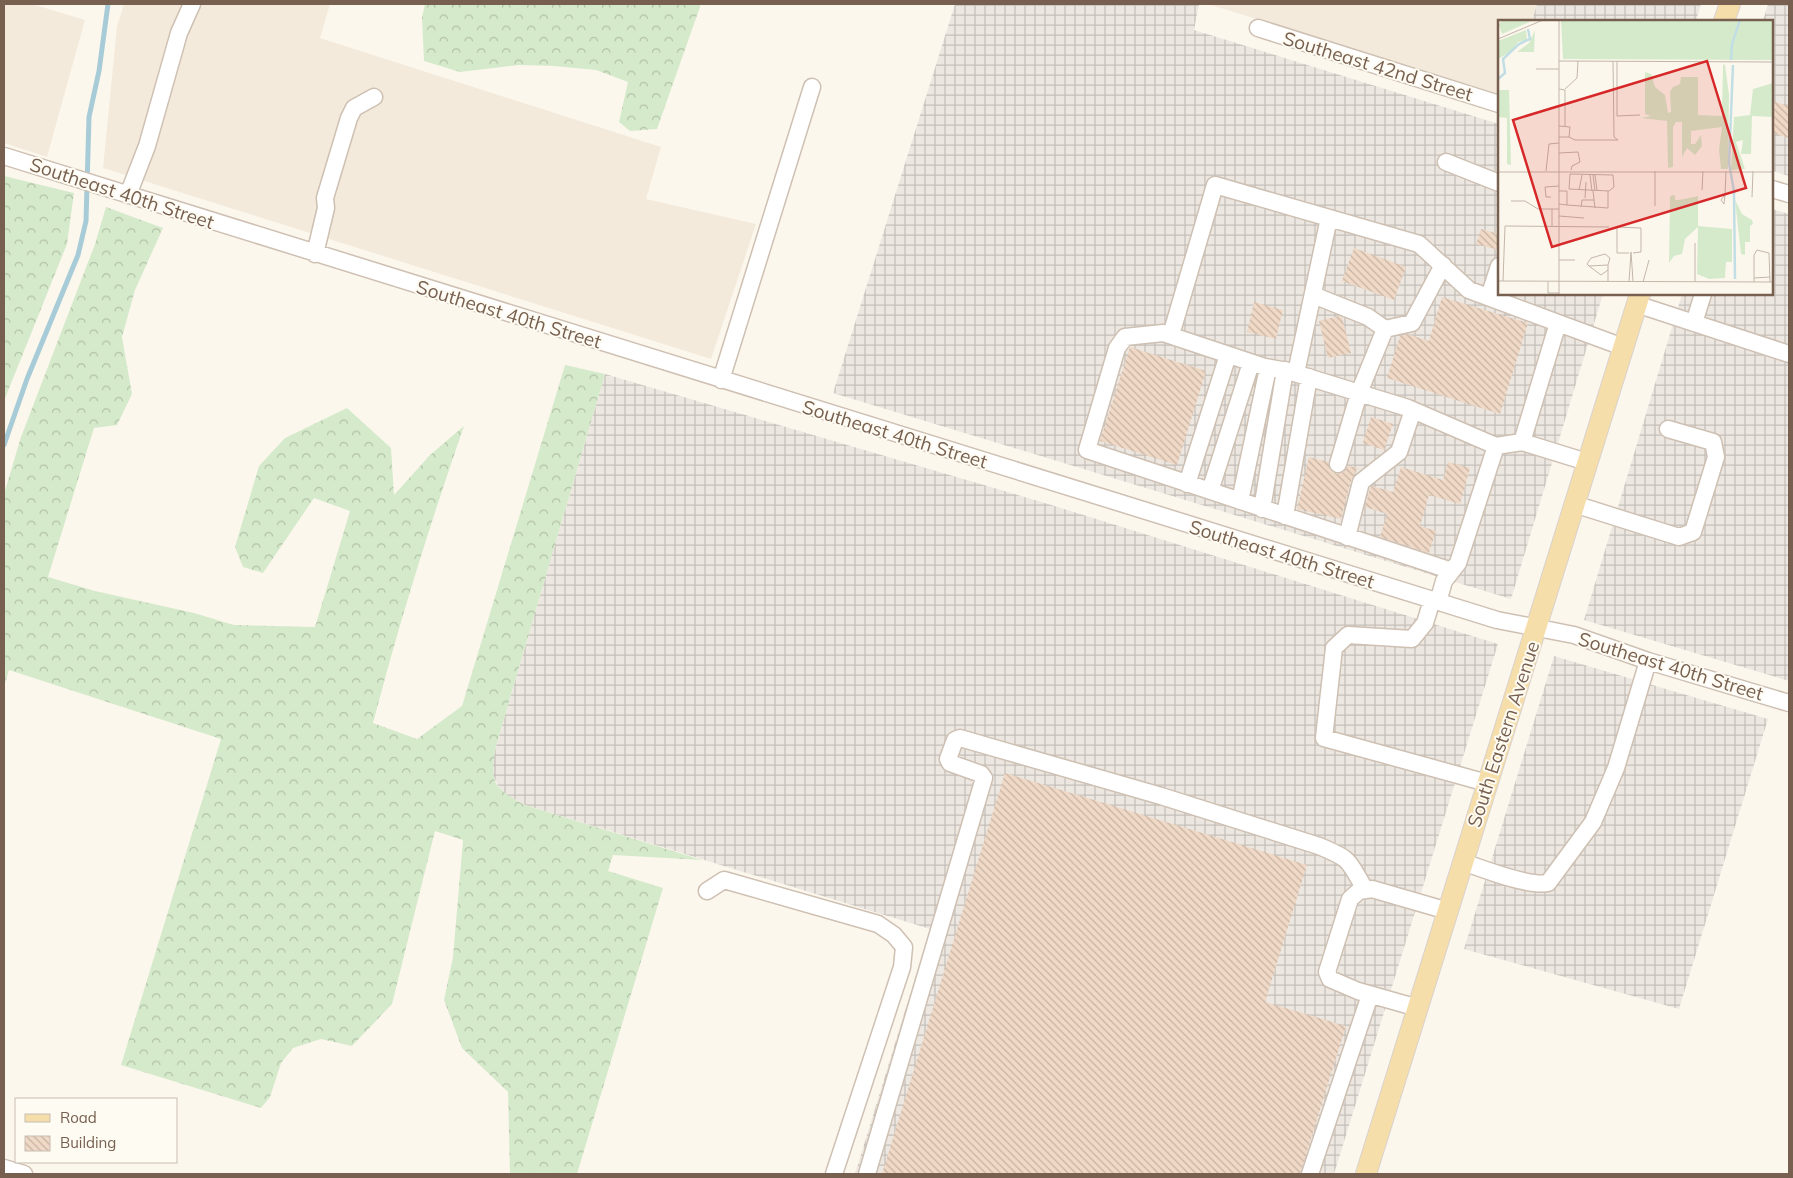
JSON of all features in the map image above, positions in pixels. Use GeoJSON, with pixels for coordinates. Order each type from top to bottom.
{"type":"FeatureCollection","features":[{"type":"Feature","properties":{"kind":"main road"},"geometry":{"type":"LineString","coordinates":[[1724,20],[1730,4]]}},
{"type":"Feature","properties":{"kind":"main road","name":"South Eastern Avenue"},"geometry":{"type":"LineString","coordinates":[[1366,1174],[1638,299]]}},
{"type":"Feature","properties":{"kind":"street"},"geometry":{"type":"LineString","coordinates":[[128,195],[147,146],[179,33],[192,4]]}},
{"type":"Feature","properties":{"kind":"street","name":"Southeast 42nd Street"},"geometry":{"type":"LineString","coordinates":[[1258,28],[1498,104]]}},
{"type":"Feature","properties":{"kind":"street"},"geometry":{"type":"LineString","coordinates":[[722,380],[812,87]]}},
{"type":"Feature","properties":{"kind":"street"},"geometry":{"type":"LineString","coordinates":[[315,254],[326,208],[325,198],[349,118],[354,108],[374,97]]}},
{"type":"Feature","properties":{"kind":"street","name":"Southeast 40th Street"},"geometry":{"type":"LineString","coordinates":[[4,156],[1497,620],[1574,635],[1648,661],[1789,702]]}},
{"type":"Feature","properties":{"kind":"street"},"geometry":{"type":"LineString","coordinates":[[1446,162],[1498,183]]}},
{"type":"Feature","properties":{"kind":"street"},"geometry":{"type":"LineString","coordinates":[[1171,336],[1215,185],[1419,244],[1469,290],[1623,346]]}},
{"type":"Feature","properties":{"kind":"street"},"geometry":{"type":"LineString","coordinates":[[1773,189],[1789,194]]}},
{"type":"Feature","properties":{"kind":"street"},"geometry":{"type":"LineString","coordinates":[[1262,508],[1297,374],[1329,218]]}},
{"type":"Feature","properties":{"kind":"street"},"geometry":{"type":"LineString","coordinates":[[1313,295],[1368,316],[1385,329],[1412,323],[1442,265]]}},
{"type":"Feature","properties":{"kind":"street"},"geometry":{"type":"LineString","coordinates":[[1489,297],[1498,269]]}},
{"type":"Feature","properties":{"kind":"street"},"geometry":{"type":"LineString","coordinates":[[1694,323],[1704,295]]}},
{"type":"Feature","properties":{"kind":"street"},"geometry":{"type":"LineString","coordinates":[[1638,299],[1694,323],[1789,354]]}},
{"type":"Feature","properties":{"kind":"street"},"geometry":{"type":"LineString","coordinates":[[1522,442],[1558,323]]}},
{"type":"Feature","properties":{"kind":"street"},"geometry":{"type":"LineString","coordinates":[[1338,464],[1360,393],[1385,329]]}},
{"type":"Feature","properties":{"kind":"street"},"geometry":{"type":"LineString","coordinates":[[1452,571],[1087,450],[1117,348],[1125,337],[1163,333],[1268,368],[1297,374],[1413,410],[1496,446],[1522,442],[1587,462]]}},
{"type":"Feature","properties":{"kind":"street"},"geometry":{"type":"LineString","coordinates":[[1187,484],[1228,355]]}},
{"type":"Feature","properties":{"kind":"street"},"geometry":{"type":"LineString","coordinates":[[1210,491],[1251,362]]}},
{"type":"Feature","properties":{"kind":"street"},"geometry":{"type":"LineString","coordinates":[[1240,501],[1268,368]]}},
{"type":"Feature","properties":{"kind":"street"},"geometry":{"type":"LineString","coordinates":[[1285,516],[1297,374]]}},
{"type":"Feature","properties":{"kind":"street"},"geometry":{"type":"LineString","coordinates":[[1347,537],[1361,482],[1400,452],[1413,410]]}},
{"type":"Feature","properties":{"kind":"street"},"geometry":{"type":"LineString","coordinates":[[1574,504],[1679,537],[1693,532],[1716,457],[1713,442],[1668,429]]}},
{"type":"Feature","properties":{"kind":"street"},"geometry":{"type":"LineString","coordinates":[[1487,783],[1324,738],[1334,648],[1348,635],[1412,639],[1424,624],[1444,582],[1458,563],[1496,446]]}},
{"type":"Feature","properties":{"kind":"street"},"geometry":{"type":"LineString","coordinates":[[1463,862],[1510,877],[1543,884],[1548,883],[1593,822],[1616,768],[1648,661]]}},
{"type":"Feature","properties":{"kind":"street"},"geometry":{"type":"LineString","coordinates":[[867,1174],[984,778],[981,774],[950,763],[948,754],[954,740],[960,738],[1161,796],[1319,846],[1342,856],[1352,864],[1365,889]]}},
{"type":"Feature","properties":{"kind":"street"},"geometry":{"type":"LineString","coordinates":[[707,891],[724,880],[878,924],[894,935],[904,947],[902,967],[834,1174]]}},
{"type":"Feature","properties":{"kind":"street"},"geometry":{"type":"LineString","coordinates":[[1418,1008],[1370,995],[1330,979],[1327,972],[1350,899],[1365,889],[1372,889],[1448,911]]}},
{"type":"Feature","properties":{"kind":"street"},"geometry":{"type":"LineString","coordinates":[[1310,1174],[1370,995]]}},
{"type":"Feature","properties":{"kind":"street"},"geometry":{"type":"LineString","coordinates":[[4,1168],[24,1174]]}},
{"type":"Feature","properties":{"kind":"shaded area"},"geometry":{"type":"Polygon","coordinates":[[[4,4],[32,4],[85,20],[47,157],[4,143],[4,4]]]}},
{"type":"Feature","properties":{"kind":"shaded area"},"geometry":{"type":"Polygon","coordinates":[[[124,4],[330,4],[320,38],[661,147],[646,199],[756,224],[711,359],[103,168],[117,26],[124,4]]]}},
{"type":"Feature","properties":{"kind":"shaded area"},"geometry":{"type":"Polygon","coordinates":[[[955,4],[1199,4],[1194,30],[1498,124],[1498,295],[1603,295],[1511,599],[833,393],[955,4]]]}},
{"type":"Feature","properties":{"kind":"shaded area"},"geometry":{"type":"Polygon","coordinates":[[[1208,4],[1537,4],[1532,20],[1498,20],[1498,94],[1208,4]]]}},
{"type":"Feature","properties":{"kind":"shaded area"},"geometry":{"type":"Polygon","coordinates":[[[1537,4],[1701,4],[1696,20],[1532,20],[1537,4]]]}},
{"type":"Feature","properties":{"kind":"shaded area"},"geometry":{"type":"Polygon","coordinates":[[[1768,4],[1789,4],[1789,176],[1773,171],[1773,20],[1763,20],[1768,4]]]}},
{"type":"Feature","properties":{"kind":"shaded area"},"geometry":{"type":"Polygon","coordinates":[[[1773,209],[1789,214],[1789,681],[1584,620],[1682,295],[1773,295],[1773,209]]]}},
{"type":"Feature","properties":{"kind":"shaded area"},"geometry":{"type":"Polygon","coordinates":[[[605,374],[1045,503],[1498,644],[1334,1174],[855,1174],[930,929],[525,805],[501,792],[491,771],[496,746],[605,374]]]}},
{"type":"Feature","properties":{"kind":"shaded area"},"geometry":{"type":"Polygon","coordinates":[[[1554,656],[1768,719],[1679,1009],[1464,949],[1554,656]]]}},
{"type":"Feature","properties":{"kind":"green space"},"geometry":{"type":"Polygon","coordinates":[[[425,4],[701,4],[657,129],[630,131],[619,122],[628,82],[596,70],[519,65],[460,72],[424,61],[422,17],[425,4]]]}},
{"type":"Feature","properties":{"kind":"green space"},"geometry":{"type":"Polygon","coordinates":[[[4,176],[74,193],[67,244],[4,401],[4,176]]]}},
{"type":"Feature","properties":{"kind":"green space"},"geometry":{"type":"Polygon","coordinates":[[[106,207],[163,228],[135,290],[122,337],[132,394],[117,425],[94,428],[48,577],[95,591],[194,613],[234,625],[315,627],[350,511],[314,498],[263,573],[243,567],[235,547],[259,466],[285,438],[347,408],[391,448],[394,495],[430,455],[464,426],[393,648],[373,723],[417,739],[462,706],[565,365],[605,374],[496,746],[493,768],[494,776],[500,789],[525,805],[702,860],[613,855],[608,871],[663,888],[577,1174],[510,1174],[508,1092],[462,1048],[444,1000],[453,957],[463,840],[435,831],[392,1004],[352,1046],[321,1039],[293,1048],[281,1063],[270,1097],[261,1108],[121,1065],[221,739],[9,670],[4,687],[4,494],[21,437],[95,244],[106,207]]]}},
{"type":"Feature","properties":{"kind":"building"},"geometry":{"type":"Polygon","coordinates":[[[1773,101],[1789,106],[1789,138],[1773,133],[1773,101]]]}},
{"type":"Feature","properties":{"kind":"building"},"geometry":{"type":"Polygon","coordinates":[[[1481,229],[1498,234],[1498,250],[1476,244],[1481,229]]]}},
{"type":"Feature","properties":{"kind":"building"},"geometry":{"type":"Polygon","coordinates":[[[1354,248],[1406,267],[1394,300],[1342,281],[1354,248]]]}},
{"type":"Feature","properties":{"kind":"building"},"geometry":{"type":"Polygon","coordinates":[[[1442,297],[1528,323],[1500,414],[1387,378],[1400,336],[1407,334],[1429,341],[1442,297]]]}},
{"type":"Feature","properties":{"kind":"building"},"geometry":{"type":"Polygon","coordinates":[[[1254,302],[1283,310],[1276,339],[1247,332],[1254,302]]]}},
{"type":"Feature","properties":{"kind":"building"},"geometry":{"type":"Polygon","coordinates":[[[1342,317],[1351,353],[1328,358],[1319,321],[1342,317]]]}},
{"type":"Feature","properties":{"kind":"building"},"geometry":{"type":"Polygon","coordinates":[[[1130,347],[1206,371],[1177,465],[1100,441],[1130,347]]]}},
{"type":"Feature","properties":{"kind":"building"},"geometry":{"type":"Polygon","coordinates":[[[1371,417],[1393,424],[1384,450],[1363,443],[1371,417]]]}},
{"type":"Feature","properties":{"kind":"building"},"geometry":{"type":"Polygon","coordinates":[[[1309,457],[1328,462],[1330,470],[1336,474],[1344,472],[1348,466],[1358,468],[1351,480],[1341,519],[1297,509],[1309,457]]]}},
{"type":"Feature","properties":{"kind":"building"},"geometry":{"type":"Polygon","coordinates":[[[1448,462],[1470,468],[1460,504],[1429,495],[1420,526],[1436,531],[1429,553],[1380,537],[1387,514],[1365,507],[1370,488],[1372,486],[1393,492],[1401,467],[1443,480],[1448,462]]]}},
{"type":"Feature","properties":{"kind":"building"},"geometry":{"type":"Polygon","coordinates":[[[1005,773],[1307,865],[1265,1002],[1346,1026],[1300,1174],[882,1174],[1005,773]]]}},
{"type":"Feature","properties":{"kind":"waterway"},"geometry":{"type":"LineString","coordinates":[[4,445],[27,379],[78,255],[86,221],[89,117],[99,71],[108,4]]}}]}
